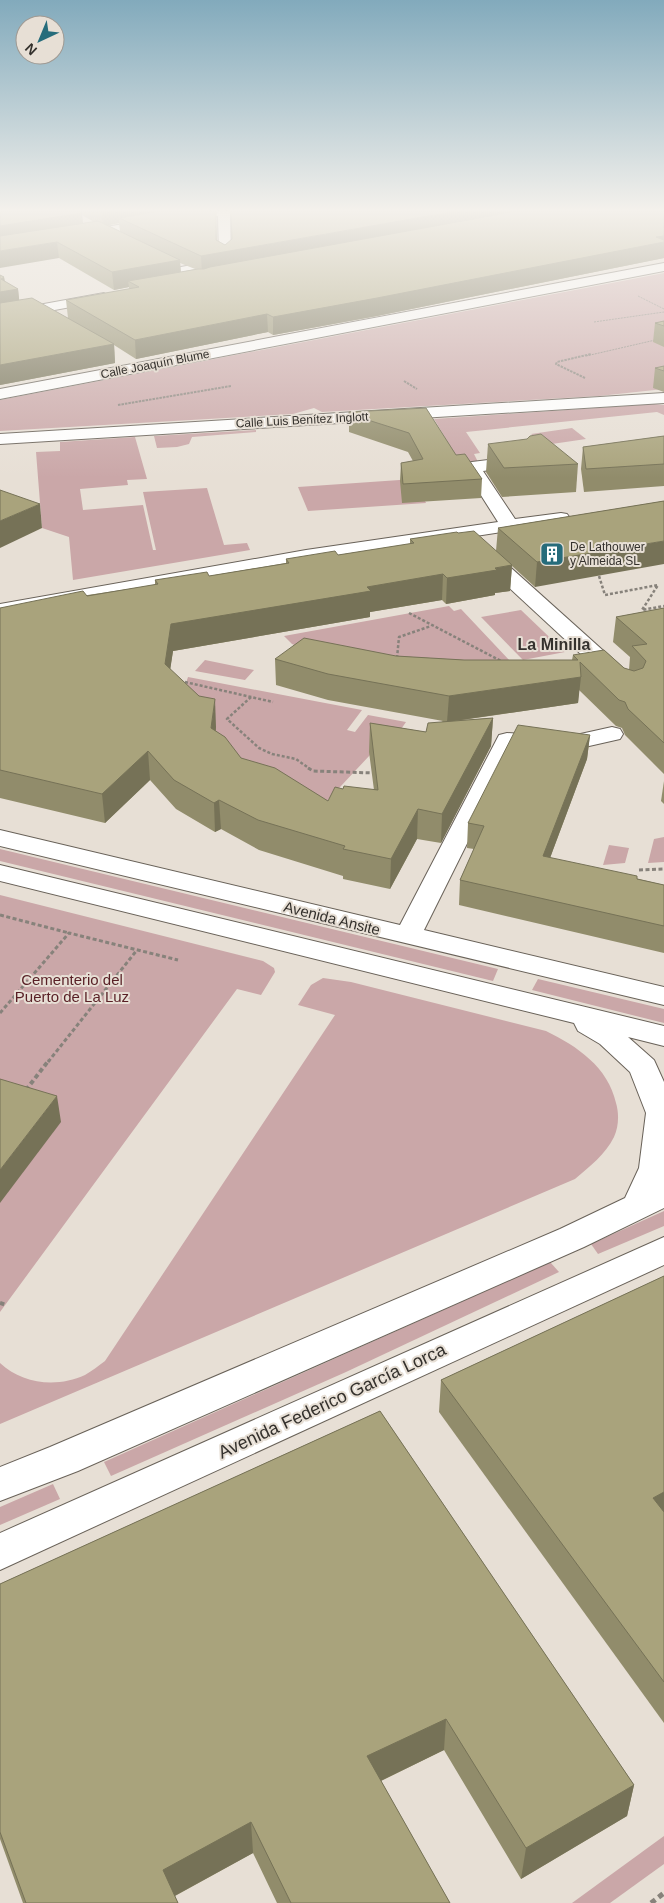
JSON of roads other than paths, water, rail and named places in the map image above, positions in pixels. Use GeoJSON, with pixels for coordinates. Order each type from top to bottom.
{"type":"FeatureCollection","features":[{"type":"Feature","properties":{"kind":"street"},"geometry":{"type":"LineString","coordinates":[[0,308],[58,300]]}},
{"type":"Feature","properties":{"kind":"street","name":"Calle Joaquín Blume"},"geometry":{"type":"LineString","coordinates":[[0,394],[491,300]]}},
{"type":"Feature","properties":{"kind":"street"},"geometry":{"type":"LineString","coordinates":[[0,316],[35,303]]}},
{"type":"Feature","properties":{"kind":"street"},"geometry":{"type":"LineString","coordinates":[[35,303],[57,318]]}},
{"type":"Feature","properties":{"kind":"street"},"geometry":{"type":"LineString","coordinates":[[244,337],[258,344]]}},
{"type":"Feature","properties":{"kind":"street"},"geometry":{"type":"LineString","coordinates":[[121,358],[137,367]]}},
{"type":"Feature","properties":{"kind":"street","name":"Calle Luis Benítez Inglott"},"geometry":{"type":"LineString","coordinates":[[0,439],[664,398]]}},
{"type":"Feature","properties":{"kind":"street"},"geometry":{"type":"LineString","coordinates":[[510,526],[472,466],[519,461]]}},
{"type":"Feature","properties":{"kind":"street"},"geometry":{"type":"LineString","coordinates":[[0,610],[297,558],[579,516]]}},
{"type":"Feature","properties":{"kind":"street"},"geometry":{"type":"LineString","coordinates":[[461,533],[630,688]]}},
{"type":"Feature","properties":{"kind":"street"},"geometry":{"type":"LineString","coordinates":[[408,936],[507,740],[566,744],[612,734]]}},
{"type":"Feature","properties":{"kind":"street","name":"Avenida Ansite"},"geometry":{"type":"LineString","coordinates":[[0,838],[664,996]]}},
{"type":"Feature","properties":{"kind":"street"},"geometry":{"type":"LineString","coordinates":[[0,873],[664,1036]]}},
{"type":"Feature","properties":{"kind":"street"},"geometry":{"type":"LineString","coordinates":[[0,1484],[82,1452],[572,1238],[651,1200],[661,1113],[643,1067],[610,1037],[574,1015]]}},
{"type":"Feature","properties":{"kind":"street","name":"Avenida Federico García Lorca"},"geometry":{"type":"LineString","coordinates":[[0,1552],[664,1250]]}},
{"type":"Feature","properties":{"kind":"place","name":"De Lathouwer y Almeida SL"},"geometry":{"type":"Point","coordinates":[552,554]}},
{"type":"Feature","properties":{"kind":"district","name":"La Minilla"},"geometry":{"type":"Point","coordinates":[554,644]}},
{"type":"Feature","properties":{"kind":"park label","name":"Cementerio del Puerto de La Luz"},"geometry":{"type":"Point","coordinates":[72,988]}}]}
